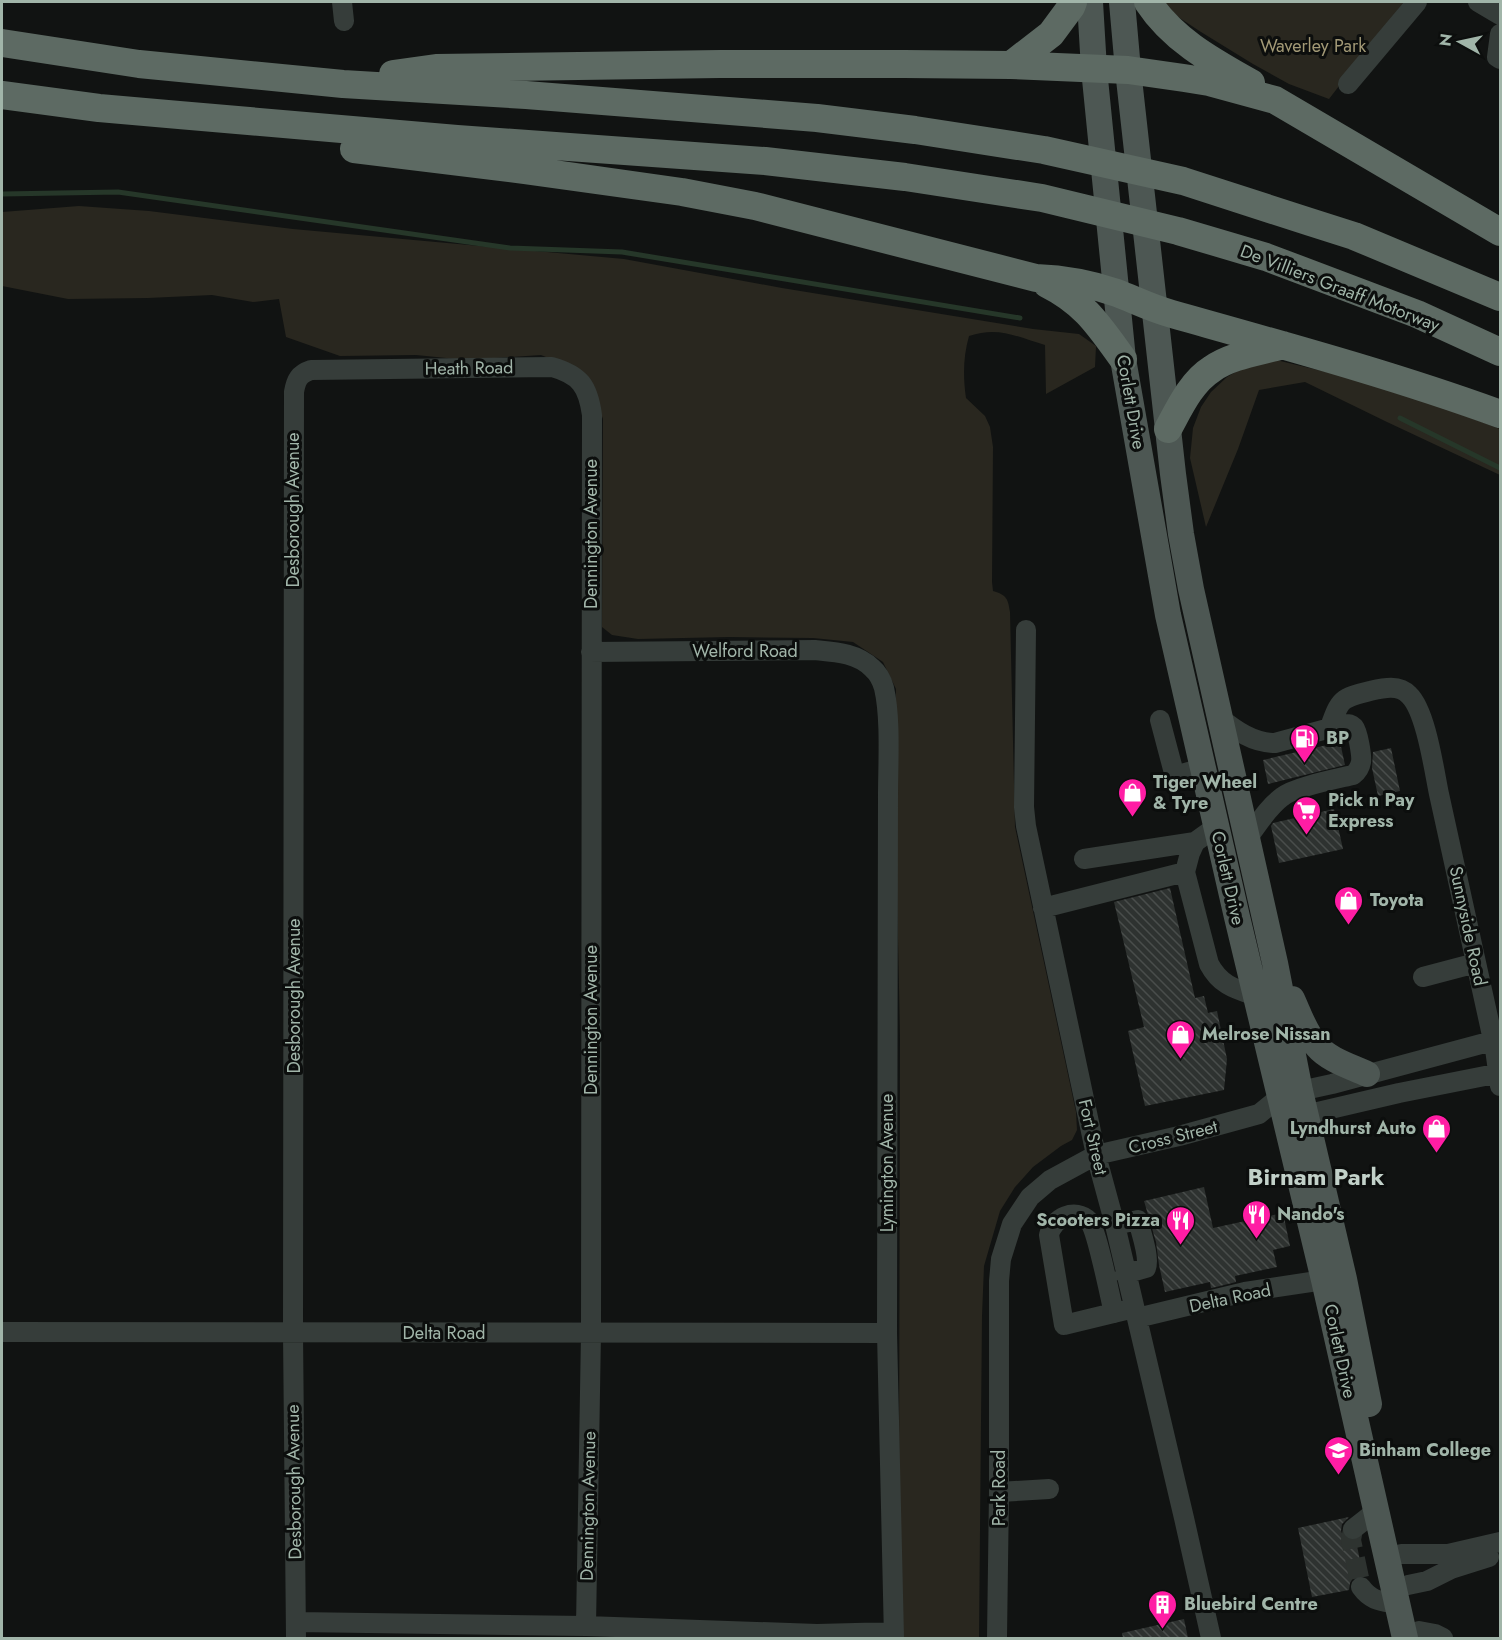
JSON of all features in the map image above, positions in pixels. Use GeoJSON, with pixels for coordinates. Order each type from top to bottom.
{"type":"FeatureCollection","features":[{"type":"Feature","properties":{"kind":"highway"},"geometry":{"type":"LineString","coordinates":[[1011,65],[1051,33],[1073,2]]}},
{"type":"Feature","properties":{"kind":"highway"},"geometry":{"type":"LineString","coordinates":[[1148,2],[1158,16],[1185,43],[1226,70],[1500,232]]}},
{"type":"Feature","properties":{"kind":"highway"},"geometry":{"type":"LineString","coordinates":[[2,43],[139,64],[343,84],[526,95],[817,118],[1044,150],[1183,181],[1354,236],[1500,297]]}},
{"type":"Feature","properties":{"kind":"highway"},"geometry":{"type":"LineString","coordinates":[[343,84],[436,68],[732,64],[1011,65],[1128,70],[1209,82],[1275,100]]}},
{"type":"Feature","properties":{"kind":"highway","name":"De Villiers Graaff Motorway"},"geometry":{"type":"LineString","coordinates":[[2,95],[179,116],[765,161],[905,177],[1042,198],[1178,231],[1266,257],[1417,314],[1500,352]]}},
{"type":"Feature","properties":{"kind":"highway"},"geometry":{"type":"LineString","coordinates":[[179,116],[232,135],[515,168],[682,192],[755,206],[1036,278],[1070,281],[1116,293],[1155,309],[1395,379],[1500,414]]}},
{"type":"Feature","properties":{"kind":"highway"},"geometry":{"type":"LineString","coordinates":[[1036,278],[1072,298],[1095,320],[1123,359]]}},
{"type":"Feature","properties":{"kind":"highway"},"geometry":{"type":"LineString","coordinates":[[1168,429],[1188,394],[1210,370],[1232,359],[1283,345]]}},
{"type":"Feature","properties":{"kind":"main road","name":"Corlett Drive"},"geometry":{"type":"LineString","coordinates":[[1090,2],[1094,69],[1123,359],[1168,615],[1256,996],[1293,1106],[1344,1279],[1388,1504],[1401,1554],[1402,1595]]}},
{"type":"Feature","properties":{"kind":"main road","name":"Corlett Drive"},"geometry":{"type":"LineString","coordinates":[[1122,2],[1181,534],[1218,717],[1275,963],[1293,1106],[1324,1281],[1376,1511],[1415,1636]]}},
{"type":"Feature","properties":{"kind":"main road"},"geometry":{"type":"LineString","coordinates":[[1275,963],[1317,1046],[1327,1055],[1367,1074]]}},
{"type":"Feature","properties":{"kind":"street"},"geometry":{"type":"LineString","coordinates":[[342,2],[344,21]]}},
{"type":"Feature","properties":{"kind":"street"},"geometry":{"type":"LineString","coordinates":[[1348,84],[1417,2]]}},
{"type":"Feature","properties":{"kind":"street"},"geometry":{"type":"LineString","coordinates":[[1500,34],[1497,57],[1500,59]]}},
{"type":"Feature","properties":{"kind":"street","name":"Heath Road"},"geometry":{"type":"LineString","coordinates":[[319,370],[552,367],[567,372],[585,387],[590,399],[592,415]]}},
{"type":"Feature","properties":{"kind":"street","name":"Desborough Avenue"},"geometry":{"type":"LineString","coordinates":[[296,1630],[293,1333],[294,392],[295,383],[304,372],[319,370]]}},
{"type":"Feature","properties":{"kind":"street","name":"Dennington Avenue"},"geometry":{"type":"LineString","coordinates":[[586,1626],[591,1333],[592,415]]}},
{"type":"Feature","properties":{"kind":"street","name":"Fort Street"},"geometry":{"type":"LineString","coordinates":[[1026,630],[1024,807],[1026,826],[1096,1155],[1185,1518],[1211,1638]]}},
{"type":"Feature","properties":{"kind":"street","name":"Welford Road"},"geometry":{"type":"LineString","coordinates":[[591,652],[815,650],[833,652],[849,654],[864,661],[880,677],[884,688]]}},
{"type":"Feature","properties":{"kind":"street","name":"Lymington Avenue"},"geometry":{"type":"LineString","coordinates":[[884,688],[888,725],[886,1333],[894,1635]]}},
{"type":"Feature","properties":{"kind":"street","name":"Sunnyside Road"},"geometry":{"type":"LineString","coordinates":[[1330,727],[1336,709],[1348,696],[1384,688],[1403,690],[1416,704],[1441,801],[1476,963],[1497,1040],[1500,1077]]}},
{"type":"Feature","properties":{"kind":"street"},"geometry":{"type":"LineString","coordinates":[[1218,717],[1243,735],[1266,743],[1275,743],[1345,724],[1350,724],[1354,728],[1361,760],[1357,772],[1283,796],[1246,840]]}},
{"type":"Feature","properties":{"kind":"street"},"geometry":{"type":"LineString","coordinates":[[1160,720],[1174,773],[1178,775],[1203,768]]}},
{"type":"Feature","properties":{"kind":"street"},"geometry":{"type":"LineString","coordinates":[[1084,859],[1195,842],[1216,827]]}},
{"type":"Feature","properties":{"kind":"street"},"geometry":{"type":"LineString","coordinates":[[1195,842],[1185,872],[1209,964],[1214,975],[1232,988],[1256,996]]}},
{"type":"Feature","properties":{"kind":"street"},"geometry":{"type":"LineString","coordinates":[[1043,908],[1185,872]]}},
{"type":"Feature","properties":{"kind":"street"},"geometry":{"type":"LineString","coordinates":[[1423,977],[1476,963]]}},
{"type":"Feature","properties":{"kind":"street","name":"Cross Street"},"geometry":{"type":"LineString","coordinates":[[1293,1106],[1367,1074],[1497,1040]]}},
{"type":"Feature","properties":{"kind":"street","name":"Cross Street"},"geometry":{"type":"LineString","coordinates":[[999,1337],[1001,1259],[1012,1224],[1021,1208],[1037,1190],[1066,1170],[1096,1155],[1293,1106],[1399,1093],[1500,1077]]}},
{"type":"Feature","properties":{"kind":"street","name":"Delta Road"},"geometry":{"type":"LineString","coordinates":[[1113,1313],[1090,1222],[1076,1215],[1060,1218],[1050,1229],[1049,1235],[1064,1325],[1113,1313],[1136,1313],[1245,1292],[1324,1281]]}},
{"type":"Feature","properties":{"kind":"street","name":"Delta Road"},"geometry":{"type":"LineString","coordinates":[[2,1332],[886,1333]]}},
{"type":"Feature","properties":{"kind":"street","name":"Park Road"},"geometry":{"type":"LineString","coordinates":[[997,1638],[999,1337]]}},
{"type":"Feature","properties":{"kind":"street"},"geometry":{"type":"LineString","coordinates":[[999,1492],[1049,1489]]}},
{"type":"Feature","properties":{"kind":"street"},"geometry":{"type":"LineString","coordinates":[[1353,1530],[1376,1511]]}},
{"type":"Feature","properties":{"kind":"street"},"geometry":{"type":"LineString","coordinates":[[1401,1554],[1448,1554],[1500,1542]]}},
{"type":"Feature","properties":{"kind":"street"},"geometry":{"type":"LineString","coordinates":[[1361,1587],[1372,1599],[1402,1595],[1451,1569],[1500,1554]]}},
{"type":"Feature","properties":{"kind":"street"},"geometry":{"type":"LineString","coordinates":[[296,1630],[586,1626],[894,1635]]}},
{"type":"Feature","properties":{"kind":"street"},"geometry":{"type":"LineString","coordinates":[[1415,1636],[1435,1634],[1443,1638]]}},
{"type":"Feature","properties":{"kind":"green space","name":"Waverley Park"},"geometry":{"type":"Polygon","coordinates":[[[1158,2],[1404,2],[1329,99],[1289,84],[1253,64],[1158,2]]]}},
{"type":"Feature","properties":{"kind":"green space"},"geometry":{"type":"Polygon","coordinates":[[[79,206],[149,211],[293,229],[624,259],[782,288],[1033,329],[1079,334],[1096,346],[1095,367],[1046,394],[1045,345],[999,332],[980,333],[969,336],[965,359],[966,398],[985,416],[990,427],[993,447],[992,582],[993,591],[1006,598],[1010,612],[1015,827],[1076,1112],[1077,1130],[1072,1140],[1033,1167],[1015,1187],[1000,1211],[984,1266],[979,1638],[901,1638],[900,1036],[895,792],[896,689],[883,662],[853,642],[813,638],[638,639],[612,635],[602,627],[603,419],[590,383],[568,366],[541,355],[466,360],[416,355],[340,356],[286,337],[279,299],[253,302],[212,295],[68,299],[2,286],[2,212],[79,206]]]}},
{"type":"Feature","properties":{"kind":"green space"},"geometry":{"type":"Polygon","coordinates":[[[1272,359],[1343,376],[1432,403],[1500,429],[1500,475],[1305,382],[1259,390],[1206,527],[1190,458],[1193,428],[1201,407],[1211,392],[1227,377],[1251,363],[1272,359]]]}},
{"type":"Feature","properties":{"kind":"building"},"geometry":{"type":"Polygon","coordinates":[[[1340,742],[1345,765],[1268,784],[1263,760],[1340,742]]]}},
{"type":"Feature","properties":{"kind":"building"},"geometry":{"type":"Polygon","coordinates":[[[1391,748],[1400,791],[1378,796],[1372,768],[1373,752],[1391,748]]]}},
{"type":"Feature","properties":{"kind":"building","name":"Pick n Pay Express"},"geometry":{"type":"Polygon","coordinates":[[[1334,809],[1343,849],[1279,863],[1271,826],[1273,823],[1334,809]]]}},
{"type":"Feature","properties":{"kind":"building"},"geometry":{"type":"Polygon","coordinates":[[[1170,888],[1195,998],[1204,996],[1208,1013],[1217,1011],[1227,1059],[1224,1090],[1145,1106],[1128,1031],[1144,1027],[1114,902],[1170,888]]]}},
{"type":"Feature","properties":{"kind":"building"},"geometry":{"type":"Polygon","coordinates":[[[1204,1187],[1213,1228],[1283,1213],[1290,1246],[1273,1250],[1277,1267],[1235,1276],[1236,1282],[1212,1288],[1210,1282],[1165,1292],[1156,1242],[1144,1201],[1204,1187]]]}},
{"type":"Feature","properties":{"kind":"building"},"geometry":{"type":"Polygon","coordinates":[[[1349,1517],[1342,1524],[1341,1531],[1348,1540],[1356,1541],[1363,1575],[1353,1578],[1349,1590],[1312,1597],[1298,1528],[1349,1517]]]}},
{"type":"Feature","properties":{"kind":"building","name":"Bluebird Centre"},"geometry":{"type":"Polygon","coordinates":[[[1184,1619],[1188,1638],[1123,1638],[1122,1633],[1184,1619]]]}},
{"type":"Feature","properties":{"kind":"waterway"},"geometry":{"type":"LineString","coordinates":[[2,194],[118,192],[510,248],[622,252],[1020,318]]}},
{"type":"Feature","properties":{"kind":"waterway"},"geometry":{"type":"LineString","coordinates":[[1400,418],[1500,468]]}},
{"type":"Feature","properties":{"kind":"tunnel"},"geometry":{"type":"LineString","coordinates":[[1353,1529],[1351,1540],[1361,1587]]}},
{"type":"Feature","properties":{"kind":"place","name":"BP"},"geometry":{"type":"Point","coordinates":[1305,764]}},
{"type":"Feature","properties":{"kind":"place","name":"Tiger Wheel & Tyre"},"geometry":{"type":"Point","coordinates":[1132,818]}},
{"type":"Feature","properties":{"kind":"place","name":"Pick n Pay Express"},"geometry":{"type":"Point","coordinates":[1307,836]}},
{"type":"Feature","properties":{"kind":"place","name":"Toyota"},"geometry":{"type":"Point","coordinates":[1349,926]}},
{"type":"Feature","properties":{"kind":"place","name":"Melrose Nissan"},"geometry":{"type":"Point","coordinates":[1181,1060]}},
{"type":"Feature","properties":{"kind":"place","name":"Lyndhurst Auto"},"geometry":{"type":"Point","coordinates":[1437,1154]}},
{"type":"Feature","properties":{"kind":"place","name":"Nando's"},"geometry":{"type":"Point","coordinates":[1256,1240]}},
{"type":"Feature","properties":{"kind":"place","name":"Scooters Pizza"},"geometry":{"type":"Point","coordinates":[1181,1246]}},
{"type":"Feature","properties":{"kind":"place","name":"Binham College"},"geometry":{"type":"Point","coordinates":[1338,1476]}},
{"type":"Feature","properties":{"kind":"place","name":"Bluebird Centre"},"geometry":{"type":"Point","coordinates":[1163,1630]}},
{"type":"Feature","properties":{"kind":"district","name":"Birnam Park"},"geometry":{"type":"Point","coordinates":[1316,1176]}}]}
